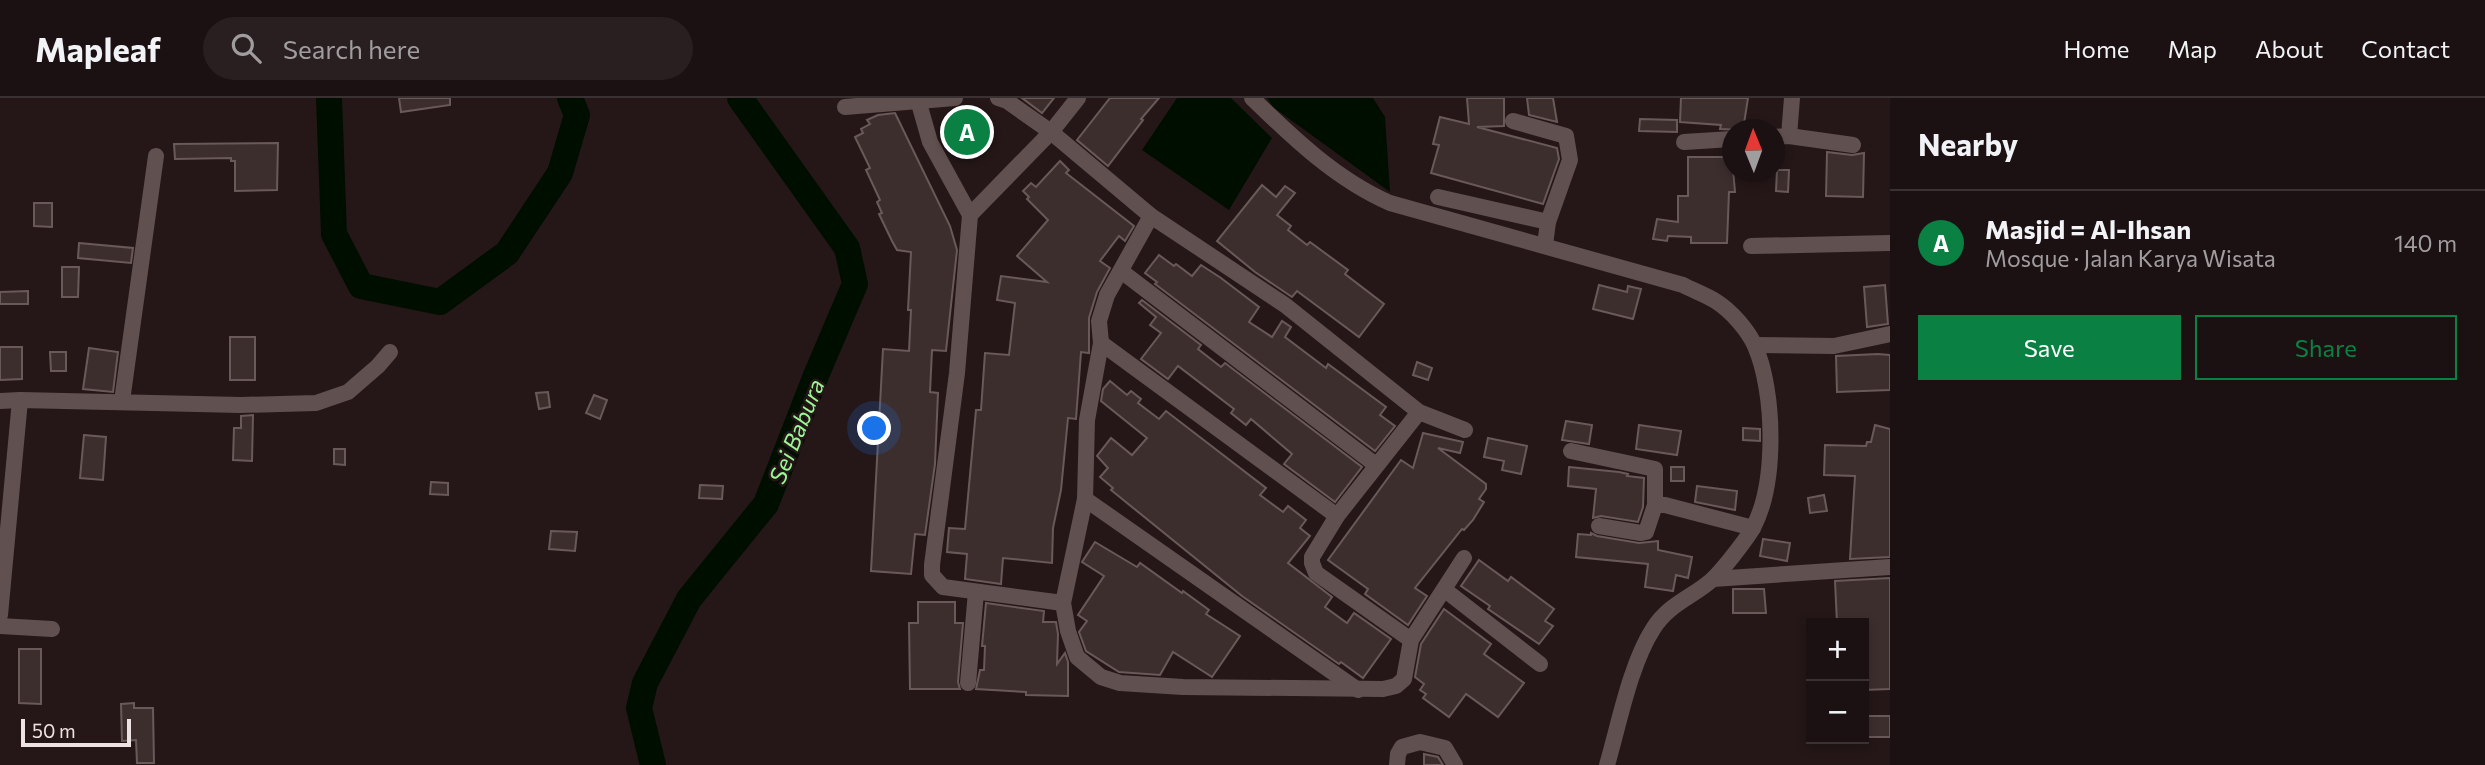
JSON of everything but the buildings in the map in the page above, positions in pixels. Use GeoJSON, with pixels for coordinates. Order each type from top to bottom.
{"type":"FeatureCollection","features":[{"type":"Feature","properties":{"kind":"street"},"geometry":{"type":"LineString","coordinates":[[845,107],[954,98]]}},
{"type":"Feature","properties":{"kind":"street"},"geometry":{"type":"LineString","coordinates":[[998,98],[1051,132],[1151,216],[1285,305],[1419,412],[1465,430]]}},
{"type":"Feature","properties":{"kind":"street"},"geometry":{"type":"LineString","coordinates":[[970,215],[1051,132],[1078,98]]}},
{"type":"Feature","properties":{"kind":"street"},"geometry":{"type":"LineString","coordinates":[[1252,98],[1292,136],[1362,191],[1390,203],[1683,285],[1717,302],[1755,345],[1770,408],[1766,492],[1753,528],[1713,579],[1680,600],[1653,628],[1638,659],[1607,765]]}},
{"type":"Feature","properties":{"kind":"street"},"geometry":{"type":"LineString","coordinates":[[1785,125],[1792,98]]}},
{"type":"Feature","properties":{"kind":"street"},"geometry":{"type":"LineString","coordinates":[[918,100],[930,142],[970,215],[957,373],[932,575],[943,587],[1063,603]]}},
{"type":"Feature","properties":{"kind":"street"},"geometry":{"type":"LineString","coordinates":[[1513,121],[1566,136],[1570,160],[1548,222],[1545,245]]}},
{"type":"Feature","properties":{"kind":"street"},"geometry":{"type":"LineString","coordinates":[[1785,136],[1853,145]]}},
{"type":"Feature","properties":{"kind":"street"},"geometry":{"type":"LineString","coordinates":[[1684,142],[1722,140]]}},
{"type":"Feature","properties":{"kind":"street"},"geometry":{"type":"LineString","coordinates":[[122,401],[156,156]]}},
{"type":"Feature","properties":{"kind":"street"},"geometry":{"type":"LineString","coordinates":[[1438,197],[1548,222]]}},
{"type":"Feature","properties":{"kind":"street"},"geometry":{"type":"LineString","coordinates":[[1151,216],[1107,295],[1099,321],[1101,343],[1087,420],[1084,499],[1063,603],[1068,631],[1077,657],[1101,677],[1120,683],[1183,687],[1383,689],[1404,679],[1411,639],[1464,558]]}},
{"type":"Feature","properties":{"kind":"street"},"geometry":{"type":"LineString","coordinates":[[1751,246],[1890,243]]}},
{"type":"Feature","properties":{"kind":"street"},"geometry":{"type":"LineString","coordinates":[[1121,271],[1376,465]]}},
{"type":"Feature","properties":{"kind":"street"},"geometry":{"type":"LineString","coordinates":[[1755,345],[1834,346],[1890,334]]}},
{"type":"Feature","properties":{"kind":"street"},"geometry":{"type":"LineString","coordinates":[[1101,343],[1336,516]]}},
{"type":"Feature","properties":{"kind":"street"},"geometry":{"type":"LineString","coordinates":[[0,401],[241,405],[316,403],[348,392],[390,352]]}},
{"type":"Feature","properties":{"kind":"street"},"geometry":{"type":"LineString","coordinates":[[0,615],[20,400]]}},
{"type":"Feature","properties":{"kind":"street"},"geometry":{"type":"LineString","coordinates":[[1411,639],[1313,569],[1312,557],[1336,516],[1419,412]]}},
{"type":"Feature","properties":{"kind":"street"},"geometry":{"type":"LineString","coordinates":[[1571,451],[1655,469],[1655,505],[1646,531],[1641,533],[1599,526]]}},
{"type":"Feature","properties":{"kind":"street"},"geometry":{"type":"LineString","coordinates":[[1084,499],[1357,690]]}},
{"type":"Feature","properties":{"kind":"street"},"geometry":{"type":"LineString","coordinates":[[1655,505],[1665,505],[1753,528]]}},
{"type":"Feature","properties":{"kind":"street"},"geometry":{"type":"LineString","coordinates":[[1713,579],[1890,566]]}},
{"type":"Feature","properties":{"kind":"street"},"geometry":{"type":"LineString","coordinates":[[1445,590],[1541,664]]}},
{"type":"Feature","properties":{"kind":"street"},"geometry":{"type":"LineString","coordinates":[[968,683],[976,592]]}},
{"type":"Feature","properties":{"kind":"street"},"geometry":{"type":"LineString","coordinates":[[0,626],[52,629]]}},
{"type":"Feature","properties":{"kind":"street"},"geometry":{"type":"LineString","coordinates":[[1397,765],[1402,747],[1420,741],[1445,748],[1455,765]]}},
{"type":"Feature","properties":{"kind":"shaded area"},"geometry":{"type":"Polygon","coordinates":[[[1177,98],[1231,98],[1272,138],[1229,210],[1142,150],[1177,98]]]}},
{"type":"Feature","properties":{"kind":"shaded area"},"geometry":{"type":"Polygon","coordinates":[[[1267,98],[1373,98],[1385,117],[1390,192],[1273,107],[1267,98]]]}},
{"type":"Feature","properties":{"kind":"waterway","name":"Sei Babura"},"geometry":{"type":"LineString","coordinates":[[329,98],[334,234],[361,286],[440,302],[507,253],[560,173],[577,115],[570,98]]}},
{"type":"Feature","properties":{"kind":"waterway","name":"Sei Babura"},"geometry":{"type":"LineString","coordinates":[[653,765],[639,708],[645,683],[689,599],[766,504],[855,284],[847,248],[740,98]]}},
{"type":"Feature","properties":{"kind":"place","name":"Masjid = Al-Ihsan"},"geometry":{"type":"Point","coordinates":[967,132]}}]}
